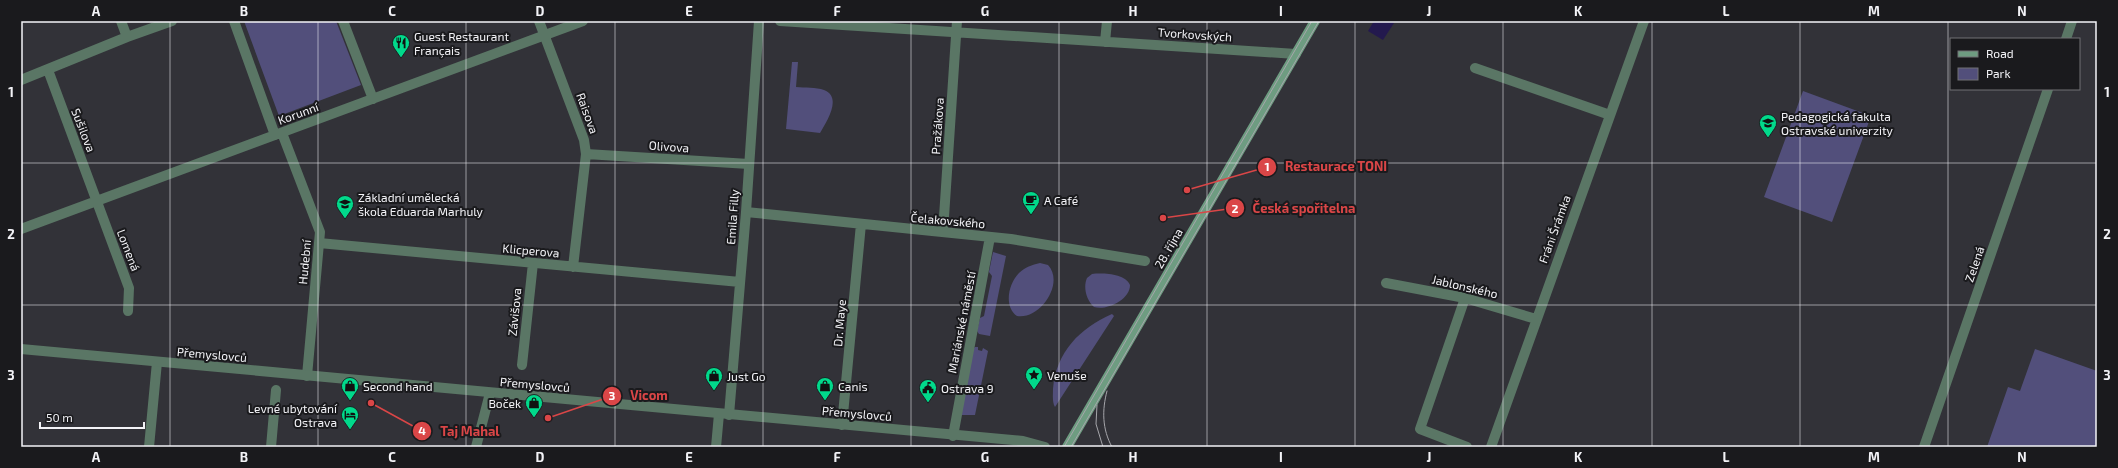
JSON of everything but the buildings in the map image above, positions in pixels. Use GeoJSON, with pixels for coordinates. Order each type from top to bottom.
{"type":"FeatureCollection","features":[{"type":"Feature","properties":{"kind":"main road","name":"28. října"},"geometry":{"type":"LineString","coordinates":[[1067,447],[1315,21]]}},
{"type":"Feature","properties":{"kind":"street"},"geometry":{"type":"LineString","coordinates":[[121,21],[127,37]]}},
{"type":"Feature","properties":{"kind":"street"},"geometry":{"type":"LineString","coordinates":[[21,80],[127,37],[172,21]]}},
{"type":"Feature","properties":{"kind":"street","name":"Hudební"},"geometry":{"type":"LineString","coordinates":[[234,21],[320,232],[307,376]]}},
{"type":"Feature","properties":{"kind":"street"},"geometry":{"type":"LineString","coordinates":[[343,21],[373,99]]}},
{"type":"Feature","properties":{"kind":"street","name":"Raisova"},"geometry":{"type":"LineString","coordinates":[[539,21],[584,140],[586,154],[574,267]]}},
{"type":"Feature","properties":{"kind":"street","name":"Korunní"},"geometry":{"type":"LineString","coordinates":[[21,229],[583,21]]}},
{"type":"Feature","properties":{"kind":"street","name":"Emila Filly"},"geometry":{"type":"LineString","coordinates":[[716,447],[724,414],[740,282],[760,21]]}},
{"type":"Feature","properties":{"kind":"street","name":"Tvorkovských"},"geometry":{"type":"LineString","coordinates":[[780,21],[1296,54]]}},
{"type":"Feature","properties":{"kind":"street","name":"Pražákova"},"geometry":{"type":"LineString","coordinates":[[943,232],[957,21]]}},
{"type":"Feature","properties":{"kind":"street"},"geometry":{"type":"LineString","coordinates":[[1105,42],[1107,21]]}},
{"type":"Feature","properties":{"kind":"street","name":"Fráni Šrámka"},"geometry":{"type":"LineString","coordinates":[[1491,447],[1644,21]]}},
{"type":"Feature","properties":{"kind":"street"},"geometry":{"type":"LineString","coordinates":[[2066,38],[2072,21]]}},
{"type":"Feature","properties":{"kind":"street"},"geometry":{"type":"LineString","coordinates":[[1475,68],[1610,115]]}},
{"type":"Feature","properties":{"kind":"street","name":"Sušilova"},"geometry":{"type":"LineString","coordinates":[[48,70],[97,200]]}},
{"type":"Feature","properties":{"kind":"street","name":"Zelená"},"geometry":{"type":"LineString","coordinates":[[1924,447],[2048,90]]}},
{"type":"Feature","properties":{"kind":"street","name":"Olivova"},"geometry":{"type":"LineString","coordinates":[[586,154],[749,164]]}},
{"type":"Feature","properties":{"kind":"street","name":"Lomená"},"geometry":{"type":"LineString","coordinates":[[97,200],[129,288],[128,311]]}},
{"type":"Feature","properties":{"kind":"street","name":"Čelakovského"},"geometry":{"type":"LineString","coordinates":[[746,212],[990,237],[1145,261]]}},
{"type":"Feature","properties":{"kind":"street","name":"Dr. Maye"},"geometry":{"type":"LineString","coordinates":[[842,425],[861,224]]}},
{"type":"Feature","properties":{"kind":"street","name":"Mariánské náměstí"},"geometry":{"type":"LineString","coordinates":[[953,436],[990,237]]}},
{"type":"Feature","properties":{"kind":"street","name":"Klicperova"},"geometry":{"type":"LineString","coordinates":[[319,243],[740,282]]}},
{"type":"Feature","properties":{"kind":"street","name":"Závišova"},"geometry":{"type":"LineString","coordinates":[[522,364],[533,263]]}},
{"type":"Feature","properties":{"kind":"street","name":"Jablonského"},"geometry":{"type":"LineString","coordinates":[[1386,283],[1465,298],[1536,319]]}},
{"type":"Feature","properties":{"kind":"street"},"geometry":{"type":"LineString","coordinates":[[1465,298],[1420,429],[1468,447]]}},
{"type":"Feature","properties":{"kind":"street","name":"Přemyslovců"},"geometry":{"type":"LineString","coordinates":[[21,350],[953,436],[1023,441],[1045,447]]}},
{"type":"Feature","properties":{"kind":"street"},"geometry":{"type":"LineString","coordinates":[[149,447],[157,362]]}},
{"type":"Feature","properties":{"kind":"street"},"geometry":{"type":"LineString","coordinates":[[271,447],[276,390]]}},
{"type":"Feature","properties":{"kind":"street"},"geometry":{"type":"LineString","coordinates":[[476,447],[490,393]]}},
{"type":"Feature","properties":{"kind":"green space"},"geometry":{"type":"Polygon","coordinates":[[[244,21],[336,21],[361,85],[279,116],[244,21]]]}},
{"type":"Feature","properties":{"kind":"green space"},"geometry":{"type":"Polygon","coordinates":[[[792,62],[798,62],[796,87],[821,89],[830,93],[832,98],[833,104],[829,117],[820,133],[786,129],[792,62]]]}},
{"type":"Feature","properties":{"kind":"green space"},"geometry":{"type":"Polygon","coordinates":[[[1803,91],[1871,116],[1832,222],[1764,197],[1803,91]]]}},
{"type":"Feature","properties":{"kind":"green space"},"geometry":{"type":"Polygon","coordinates":[[[993,252],[1006,256],[990,336],[979,334],[977,331],[980,318],[984,316],[992,276],[989,272],[993,252]]]}},
{"type":"Feature","properties":{"kind":"green space"},"geometry":{"type":"Polygon","coordinates":[[[1040,263],[1048,265],[1052,273],[1054,281],[1052,290],[1048,299],[1034,312],[1026,316],[1017,316],[1013,312],[1009,301],[1012,283],[1015,277],[1024,269],[1031,265],[1040,263]]]}},
{"type":"Feature","properties":{"kind":"green space"},"geometry":{"type":"Polygon","coordinates":[[[1092,274],[1113,275],[1123,278],[1130,285],[1129,290],[1122,300],[1111,306],[1099,308],[1094,307],[1087,297],[1085,289],[1087,278],[1092,274]]]}},
{"type":"Feature","properties":{"kind":"green space"},"geometry":{"type":"Polygon","coordinates":[[[1112,314],[1114,316],[1055,407],[1053,403],[1053,389],[1055,376],[1065,353],[1080,334],[1090,326],[1112,314]]]}},
{"type":"Feature","properties":{"kind":"green space"},"geometry":{"type":"Polygon","coordinates":[[[978,347],[978,350],[982,351],[983,348],[988,351],[975,415],[960,415],[973,349],[978,347]]]}},
{"type":"Feature","properties":{"kind":"green space"},"geometry":{"type":"Polygon","coordinates":[[[2035,349],[2097,371],[2097,447],[1987,447],[2008,387],[2020,391],[2035,349]]]}},
{"type":"Feature","properties":{"kind":"shaded area"},"geometry":{"type":"Polygon","coordinates":[[[1374,21],[1390,21],[1394,23],[1383,40],[1368,31],[1374,21]]]}},
{"type":"Feature","properties":{"kind":"tram line"},"geometry":{"type":"LineString","coordinates":[[1064,447],[1312,21]]}},
{"type":"Feature","properties":{"kind":"tram line"},"geometry":{"type":"LineString","coordinates":[[1071,447],[1319,21]]}},
{"type":"Feature","properties":{"kind":"tram line"},"geometry":{"type":"LineString","coordinates":[[1107,391],[1104,405],[1104,419],[1106,433],[1112,447]]}},
{"type":"Feature","properties":{"kind":"tram line"},"geometry":{"type":"LineString","coordinates":[[1097,405],[1096,424],[1103,447]]}},
{"type":"Feature","properties":{"kind":"place","name":"Guest Restaurant Français"},"geometry":{"type":"Point","coordinates":[401,58]}},
{"type":"Feature","properties":{"kind":"place","name":"Pedagogická fakulta Ostravské univerzity"},"geometry":{"type":"Point","coordinates":[1768,138]}},
{"type":"Feature","properties":{"kind":"place","name":"Restaurace TONI"},"geometry":{"type":"Point","coordinates":[1187,190]}},
{"type":"Feature","properties":{"kind":"place","name":"A Café"},"geometry":{"type":"Point","coordinates":[1031,215]}},
{"type":"Feature","properties":{"kind":"place","name":"Česká spořitelna"},"geometry":{"type":"Point","coordinates":[1163,218]}},
{"type":"Feature","properties":{"kind":"place","name":"Základní umělecká škola Eduarda Marhuly"},"geometry":{"type":"Point","coordinates":[345,219]}},
{"type":"Feature","properties":{"kind":"place","name":"Venuše"},"geometry":{"type":"Point","coordinates":[1034,390]}},
{"type":"Feature","properties":{"kind":"place","name":"Just Go"},"geometry":{"type":"Point","coordinates":[714,391]}},
{"type":"Feature","properties":{"kind":"place","name":"Second hand"},"geometry":{"type":"Point","coordinates":[350,401]}},
{"type":"Feature","properties":{"kind":"place","name":"Canis"},"geometry":{"type":"Point","coordinates":[825,401]}},
{"type":"Feature","properties":{"kind":"place","name":"Taj Mahal"},"geometry":{"type":"Point","coordinates":[371,403]}},
{"type":"Feature","properties":{"kind":"place","name":"Ostrava 9"},"geometry":{"type":"Point","coordinates":[928,403]}},
{"type":"Feature","properties":{"kind":"place","name":"Boček"},"geometry":{"type":"Point","coordinates":[534,418]}},
{"type":"Feature","properties":{"kind":"place","name":"Vicom"},"geometry":{"type":"Point","coordinates":[548,418]}},
{"type":"Feature","properties":{"kind":"place","name":"Levné ubytování Ostrava"},"geometry":{"type":"Point","coordinates":[350,430]}}]}
